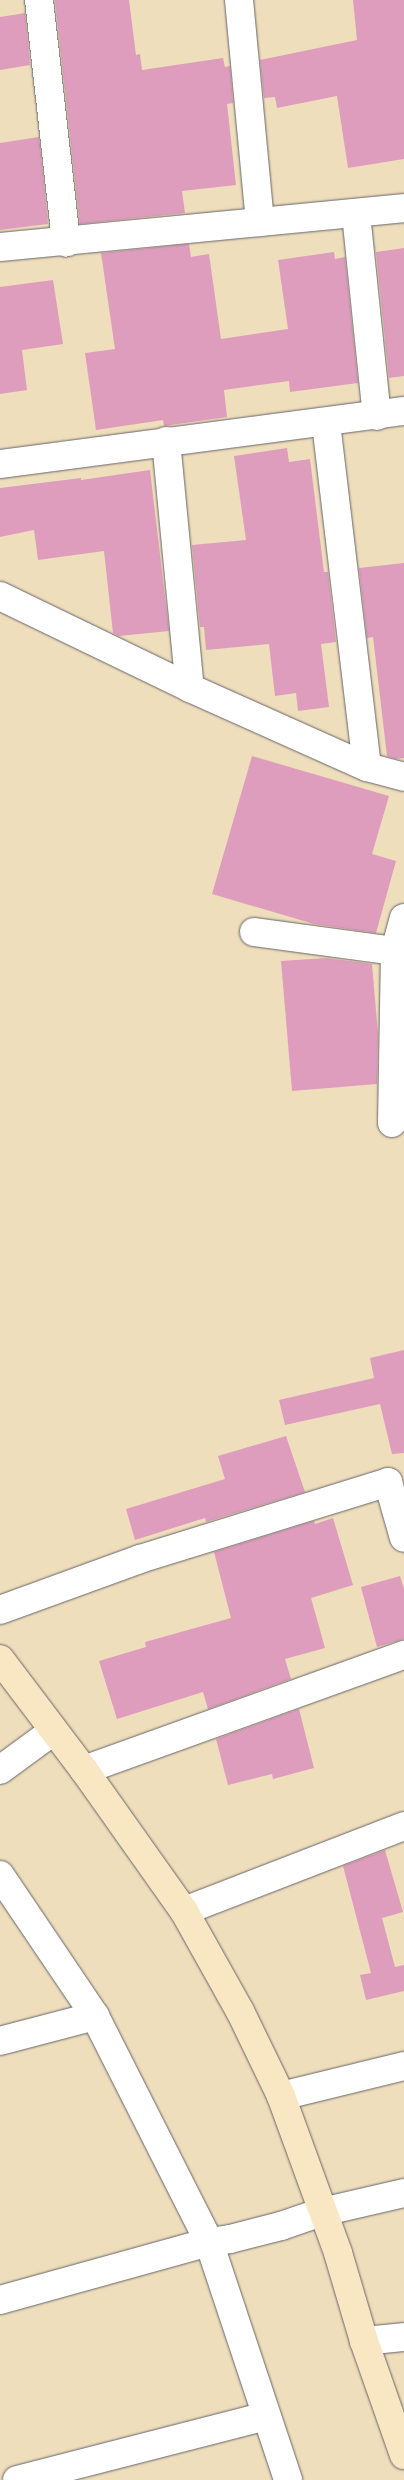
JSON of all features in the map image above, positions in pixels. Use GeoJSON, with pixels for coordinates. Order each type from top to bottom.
{"type":"FeatureCollection","features":[{"type":"Feature","properties":{"kind":"street"},"geometry":{"type":"LineString","coordinates":[[39,0],[66,242]]}},
{"type":"Feature","properties":{"kind":"street"},"geometry":{"type":"LineString","coordinates":[[239,0],[260,222]]}},
{"type":"Feature","properties":{"kind":"street"},"geometry":{"type":"LineString","coordinates":[[0,247],[404,208]]}},
{"type":"Feature","properties":{"kind":"street"},"geometry":{"type":"LineString","coordinates":[[356,214],[377,416]]}},
{"type":"Feature","properties":{"kind":"street"},"geometry":{"type":"LineString","coordinates":[[0,464],[166,441],[326,423],[404,411]]}},
{"type":"Feature","properties":{"kind":"street"},"geometry":{"type":"LineString","coordinates":[[326,423],[367,767]]}},
{"type":"Feature","properties":{"kind":"street"},"geometry":{"type":"LineString","coordinates":[[166,441],[190,688]]}},
{"type":"Feature","properties":{"kind":"street"},"geometry":{"type":"LineString","coordinates":[[0,596],[190,688],[367,767],[404,777]]}},
{"type":"Feature","properties":{"kind":"street"},"geometry":{"type":"LineString","coordinates":[[392,1123],[395,951],[404,918]]}},
{"type":"Feature","properties":{"kind":"street"},"geometry":{"type":"LineString","coordinates":[[254,932],[395,951]]}},
{"type":"Feature","properties":{"kind":"street"},"geometry":{"type":"LineString","coordinates":[[0,1610],[140,1559],[396,1480],[404,1538]]}},
{"type":"Feature","properties":{"kind":"street"},"geometry":{"type":"LineString","coordinates":[[84,1770],[404,1655]]}},
{"type":"Feature","properties":{"kind":"street"},"geometry":{"type":"LineString","coordinates":[[0,1659],[53,1732],[84,1770],[184,1911],[240,2011],[281,2096],[404,2455]]}},
{"type":"Feature","properties":{"kind":"street"},"geometry":{"type":"LineString","coordinates":[[5,1767],[53,1732]]}},
{"type":"Feature","properties":{"kind":"street"},"geometry":{"type":"LineString","coordinates":[[184,1911],[404,1826]]}},
{"type":"Feature","properties":{"kind":"street"},"geometry":{"type":"LineString","coordinates":[[0,1875],[95,2016],[219,2241],[266,2416],[288,2480]]}},
{"type":"Feature","properties":{"kind":"street"},"geometry":{"type":"LineString","coordinates":[[0,2041],[95,2016]]}},
{"type":"Feature","properties":{"kind":"street"},"geometry":{"type":"LineString","coordinates":[[281,2096],[404,2066]]}},
{"type":"Feature","properties":{"kind":"street"},"geometry":{"type":"LineString","coordinates":[[0,2300],[281,2226],[322,2212],[404,2194]]}},
{"type":"Feature","properties":{"kind":"street"},"geometry":{"type":"LineString","coordinates":[[364,2341],[404,2337]]}},
{"type":"Feature","properties":{"kind":"street"},"geometry":{"type":"LineString","coordinates":[[17,2480],[266,2416]]}},
{"type":"Feature","properties":{"kind":"building"},"geometry":{"type":"Polygon","coordinates":[[[55,0],[129,0],[136,55],[140,54],[142,70],[223,58],[225,67],[230,66],[233,103],[227,104],[236,185],[182,191],[185,213],[80,224],[55,0]]]}},
{"type":"Feature","properties":{"kind":"building"},"geometry":{"type":"Polygon","coordinates":[[[353,0],[404,0],[404,159],[348,168],[337,96],[277,108],[275,97],[264,98],[260,60],[357,40],[353,0]]]}},
{"type":"Feature","properties":{"kind":"building"},"geometry":{"type":"Polygon","coordinates":[[[25,13],[30,65],[0,70],[0,17],[25,13]]]}},
{"type":"Feature","properties":{"kind":"building"},"geometry":{"type":"Polygon","coordinates":[[[39,137],[48,224],[0,230],[0,143],[39,137]]]}},
{"type":"Feature","properties":{"kind":"building"},"geometry":{"type":"Polygon","coordinates":[[[189,244],[191,257],[209,254],[221,339],[288,329],[278,260],[334,252],[335,259],[345,257],[358,383],[290,392],[289,381],[224,390],[227,417],[164,426],[163,420],[96,430],[85,353],[115,349],[101,253],[189,244]]]}},
{"type":"Feature","properties":{"kind":"building"},"geometry":{"type":"Polygon","coordinates":[[[404,248],[404,376],[389,378],[376,252],[404,248]]]}},
{"type":"Feature","properties":{"kind":"building"},"geometry":{"type":"Polygon","coordinates":[[[53,280],[63,344],[22,350],[27,390],[0,394],[0,287],[53,280]]]}},
{"type":"Feature","properties":{"kind":"building"},"geometry":{"type":"Polygon","coordinates":[[[287,448],[289,462],[310,459],[324,572],[328,572],[336,642],[321,644],[329,707],[298,711],[296,693],[275,696],[269,644],[206,650],[204,627],[200,627],[192,545],[246,540],[234,456],[287,448]]]}},
{"type":"Feature","properties":{"kind":"building"},"geometry":{"type":"Polygon","coordinates":[[[150,470],[169,631],[119,636],[113,633],[104,551],[38,560],[34,530],[0,537],[0,488],[81,478],[81,480],[150,470]]]}},
{"type":"Feature","properties":{"kind":"building"},"geometry":{"type":"Polygon","coordinates":[[[404,563],[404,758],[396,759],[387,756],[373,637],[367,638],[359,568],[404,563]]]}},
{"type":"Feature","properties":{"kind":"building"},"geometry":{"type":"Polygon","coordinates":[[[252,756],[389,796],[372,854],[396,861],[376,933],[314,924],[212,894],[252,756]]]}},
{"type":"Feature","properties":{"kind":"building"},"geometry":{"type":"Polygon","coordinates":[[[326,958],[372,964],[378,1034],[377,1084],[292,1091],[281,961],[326,958]]]}},
{"type":"Feature","properties":{"kind":"building"},"geometry":{"type":"Polygon","coordinates":[[[404,1350],[404,1453],[392,1454],[380,1404],[285,1425],[279,1400],[374,1378],[370,1358],[404,1350]]]}},
{"type":"Feature","properties":{"kind":"building"},"geometry":{"type":"Polygon","coordinates":[[[286,1436],[305,1492],[206,1522],[205,1518],[135,1540],[126,1509],[225,1479],[218,1456],[286,1436]]]}},
{"type":"Feature","properties":{"kind":"building"},"geometry":{"type":"Polygon","coordinates":[[[333,1518],[353,1585],[311,1598],[325,1648],[285,1659],[291,1679],[208,1709],[203,1692],[117,1719],[99,1661],[146,1647],[145,1642],[231,1618],[214,1552],[314,1521],[315,1524],[333,1518]]]}},
{"type":"Feature","properties":{"kind":"building"},"geometry":{"type":"Polygon","coordinates":[[[400,1576],[404,1589],[404,1639],[377,1647],[361,1587],[400,1576]]]}},
{"type":"Feature","properties":{"kind":"building"},"geometry":{"type":"Polygon","coordinates":[[[299,1709],[314,1768],[273,1779],[272,1774],[228,1785],[216,1739],[299,1709]]]}},
{"type":"Feature","properties":{"kind":"building"},"geometry":{"type":"Polygon","coordinates":[[[385,1850],[403,1912],[382,1918],[395,1967],[404,1965],[404,1991],[366,2000],[360,1975],[371,1973],[343,1866],[385,1850]]]}}]}
